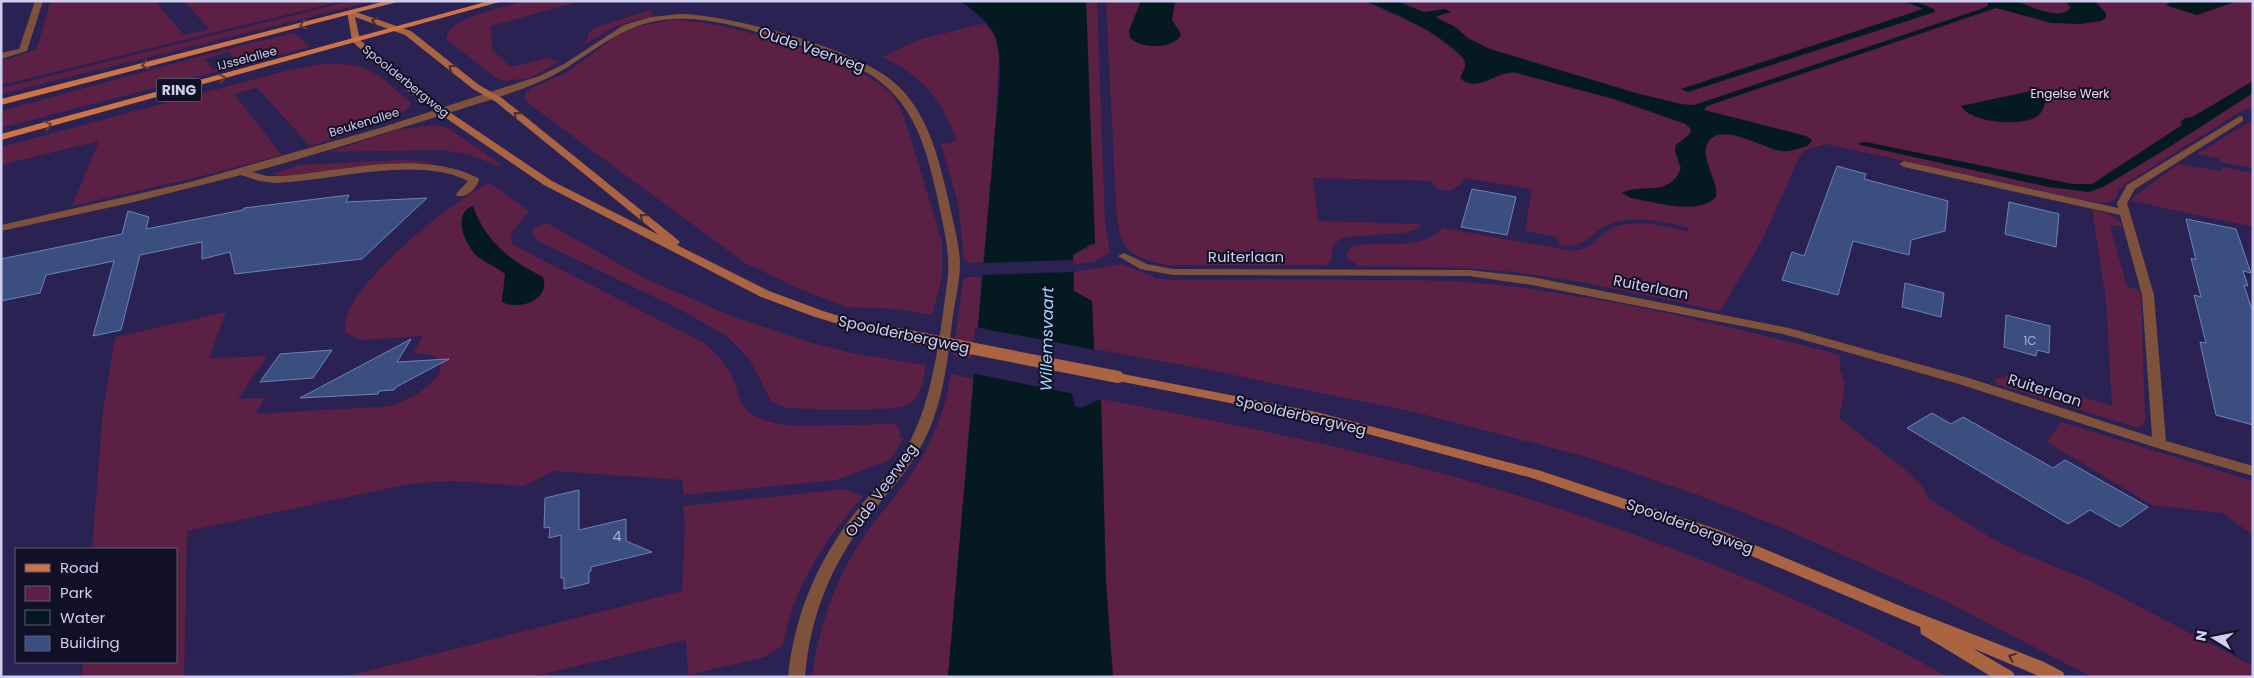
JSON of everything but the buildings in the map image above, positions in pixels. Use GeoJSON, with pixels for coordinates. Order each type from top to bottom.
{"type":"FeatureCollection","features":[{"type":"Feature","properties":{"kind":"main road","name":"IJsselallee"},"geometry":{"type":"LineString","coordinates":[[1,102],[397,1]]}},
{"type":"Feature","properties":{"kind":"main road","name":"IJsselallee"},"geometry":{"type":"LineString","coordinates":[[1,137],[499,1]]}},
{"type":"Feature","properties":{"kind":"main road","name":"Spoolderbergweg"},"geometry":{"type":"LineString","coordinates":[[694,259],[568,155],[401,29],[350,13],[356,41],[441,111],[548,183],[694,259],[774,298],[853,324],[1316,416],[1536,474],[1714,534],[1897,611],[2038,667],[2057,677]]}},
{"type":"Feature","properties":{"kind":"main road","name":"Spoolderbergweg"},"geometry":{"type":"LineString","coordinates":[[1897,611],[2007,677]]}},
{"type":"Feature","properties":{"kind":"street"},"geometry":{"type":"LineString","coordinates":[[1,56],[23,51],[39,1]]}},
{"type":"Feature","properties":{"kind":"street","name":"Oude Veerweg"},"geometry":{"type":"LineString","coordinates":[[492,96],[555,72],[622,28],[662,17],[699,17],[771,33],[873,71],[890,81],[902,92],[922,124],[932,150],[952,238],[954,269],[939,373],[922,432],[908,457],[846,536],[813,597],[805,619],[797,658],[796,677]]}},
{"type":"Feature","properties":{"kind":"street","name":"Beukenallee"},"geometry":{"type":"LineString","coordinates":[[1,228],[106,207],[244,172],[492,96]]}},
{"type":"Feature","properties":{"kind":"street"},"geometry":{"type":"LineString","coordinates":[[2159,444],[2148,295],[2122,203],[2128,190],[2240,119]]}},
{"type":"Feature","properties":{"kind":"street"},"geometry":{"type":"LineString","coordinates":[[1904,164],[2126,213]]}},
{"type":"Feature","properties":{"kind":"street"},"geometry":{"type":"LineString","coordinates":[[244,172],[250,176],[274,180],[440,167],[459,171],[474,180],[472,186],[461,194]]}},
{"type":"Feature","properties":{"kind":"street","name":"Ruiterlaan"},"geometry":{"type":"LineString","coordinates":[[1124,256],[1150,269],[1173,272],[1469,273],[1532,281],[1785,331],[1964,381],[2159,444],[2253,471]]}},
{"type":"Feature","properties":{"kind":"green space"},"geometry":{"type":"Polygon","coordinates":[[[51,1],[155,1],[184,35],[209,29],[186,3],[180,1],[342,1],[1,85],[1,61],[36,50],[51,1]]]}},
{"type":"Feature","properties":{"kind":"green space"},"geometry":{"type":"Polygon","coordinates":[[[351,1],[374,1],[1,94],[1,88],[351,1]]]}},
{"type":"Feature","properties":{"kind":"green space"},"geometry":{"type":"Polygon","coordinates":[[[526,1],[581,1],[491,26],[492,50],[511,67],[547,58],[559,62],[530,78],[504,81],[496,78],[446,39],[449,32],[456,25],[467,19],[526,1]]]}},
{"type":"Feature","properties":{"kind":"green space"},"geometry":{"type":"Polygon","coordinates":[[[1086,1],[1097,1],[1105,224],[1110,252],[1094,262],[1073,264],[1073,255],[1095,244],[1086,1]]]}},
{"type":"Feature","properties":{"kind":"green space","name":"Engelse Werk"},"geometry":{"type":"Polygon","coordinates":[[[1106,1],[1141,1],[1129,31],[1130,38],[1141,44],[1179,31],[1172,20],[1175,1],[1365,1],[1429,31],[1463,58],[1466,65],[1462,73],[1487,81],[1506,72],[1517,73],[1614,99],[1686,124],[1691,129],[1687,137],[1676,145],[1676,156],[1681,168],[1670,183],[1654,188],[1629,190],[1622,193],[1717,189],[1706,156],[1707,143],[1713,136],[1722,134],[1734,136],[1778,150],[1794,150],[1494,60],[1382,1],[2253,1],[2253,85],[2090,187],[2064,187],[1859,144],[2049,187],[2089,192],[2103,187],[2166,149],[2253,93],[2253,109],[2243,110],[2125,184],[2118,191],[2116,199],[2107,203],[2094,202],[1826,144],[1805,150],[1799,158],[1761,242],[1720,311],[1612,288],[1530,274],[1467,268],[1359,266],[1348,259],[1346,253],[1352,246],[1412,243],[1434,235],[1443,228],[1573,251],[1588,247],[1613,228],[1631,223],[1650,224],[1688,231],[1689,228],[1651,220],[1621,221],[1605,226],[1588,239],[1576,245],[1560,245],[1556,237],[1525,231],[1532,189],[1464,178],[1461,184],[1449,191],[1437,189],[1431,181],[1313,178],[1318,221],[1420,224],[1420,228],[1403,233],[1345,237],[1335,243],[1328,265],[1167,265],[1153,262],[1133,253],[1122,240],[1119,231],[1116,205],[1106,1]]]}},
{"type":"Feature","properties":{"kind":"green space"},"geometry":{"type":"Polygon","coordinates":[[[651,10],[653,16],[615,26],[582,46],[588,38],[589,32],[596,27],[651,10]]]}},
{"type":"Feature","properties":{"kind":"green space"},"geometry":{"type":"Polygon","coordinates":[[[670,20],[692,21],[719,26],[784,42],[847,66],[871,78],[891,94],[904,117],[942,241],[942,278],[932,315],[896,309],[847,307],[802,290],[745,263],[525,101],[525,94],[531,88],[566,73],[618,35],[636,27],[670,20]]]}},
{"type":"Feature","properties":{"kind":"green space"},"geometry":{"type":"Polygon","coordinates":[[[985,23],[995,36],[999,57],[994,144],[983,262],[969,263],[964,259],[958,203],[941,144],[957,141],[951,126],[937,101],[920,81],[883,57],[918,40],[985,23]]]}},
{"type":"Feature","properties":{"kind":"green space"},"geometry":{"type":"Polygon","coordinates":[[[294,33],[310,47],[1,128],[1,111],[227,49],[294,33]],[[229,52],[205,59],[213,70],[237,63],[229,52]]]}},
{"type":"Feature","properties":{"kind":"green space"},"geometry":{"type":"Polygon","coordinates":[[[323,64],[352,65],[371,71],[410,102],[410,107],[392,120],[310,146],[257,88],[234,94],[282,155],[203,176],[72,206],[99,141],[1,165],[1,147],[285,71],[323,64]]]}},
{"type":"Feature","properties":{"kind":"green space"},"geometry":{"type":"Polygon","coordinates":[[[2253,120],[2253,168],[2220,162],[2218,158],[2197,154],[2253,120]]]}},
{"type":"Feature","properties":{"kind":"green space"},"geometry":{"type":"Polygon","coordinates":[[[436,125],[448,128],[502,165],[499,166],[470,155],[443,150],[329,152],[400,129],[436,125]]]}},
{"type":"Feature","properties":{"kind":"green space"},"geometry":{"type":"Polygon","coordinates":[[[401,160],[438,162],[282,176],[272,174],[299,165],[401,160]]]}},
{"type":"Feature","properties":{"kind":"green space"},"geometry":{"type":"Polygon","coordinates":[[[2179,164],[2221,171],[2222,167],[2253,173],[2253,227],[2132,201],[2135,196],[2179,164]]]}},
{"type":"Feature","properties":{"kind":"green space"},"geometry":{"type":"Polygon","coordinates":[[[490,183],[529,211],[512,232],[511,242],[515,246],[704,343],[726,366],[735,383],[741,403],[753,415],[793,426],[895,424],[900,431],[899,437],[904,438],[890,460],[836,480],[684,495],[682,480],[553,471],[523,486],[452,481],[409,484],[187,531],[184,677],[81,677],[83,663],[178,663],[178,548],[92,548],[103,411],[115,337],[226,312],[209,358],[267,356],[238,399],[265,398],[255,414],[392,406],[416,395],[429,385],[439,375],[441,361],[432,355],[413,353],[423,336],[361,340],[346,333],[347,316],[358,295],[377,272],[426,226],[490,183]],[[473,206],[462,228],[474,251],[505,274],[506,282],[502,297],[506,304],[520,304],[534,300],[543,291],[543,277],[510,257],[500,249],[484,230],[473,206]]]}},
{"type":"Feature","properties":{"kind":"green space"},"geometry":{"type":"Polygon","coordinates":[[[2092,209],[2107,213],[2121,222],[2122,227],[2110,225],[2127,287],[2139,290],[2141,296],[2145,421],[2139,428],[1995,384],[1996,378],[2003,378],[2008,375],[2112,406],[2106,300],[2092,209]]]}},
{"type":"Feature","properties":{"kind":"green space"},"geometry":{"type":"Polygon","coordinates":[[[547,223],[644,278],[734,317],[809,342],[852,353],[926,365],[920,391],[911,403],[903,406],[872,410],[784,407],[771,401],[750,360],[727,336],[679,309],[536,240],[532,232],[534,228],[547,223]]]}},
{"type":"Feature","properties":{"kind":"green space"},"geometry":{"type":"Polygon","coordinates":[[[1122,264],[1156,278],[1169,280],[1264,279],[1474,282],[1623,304],[1754,333],[1840,355],[1840,368],[1845,385],[1839,418],[1922,485],[1929,499],[1986,535],[2015,550],[2090,581],[2253,666],[2253,677],[2092,677],[1943,600],[1780,527],[1695,494],[1587,457],[1414,412],[1204,369],[1094,349],[1092,301],[1074,291],[1073,272],[1122,264]]]}},
{"type":"Feature","properties":{"kind":"green space"},"geometry":{"type":"Polygon","coordinates":[[[968,277],[981,277],[976,359],[953,356],[963,280],[968,277]]]}},
{"type":"Feature","properties":{"kind":"green space"},"geometry":{"type":"Polygon","coordinates":[[[951,374],[973,379],[948,677],[812,677],[818,643],[827,610],[847,563],[862,539],[915,469],[929,444],[945,403],[951,374]]]}},
{"type":"Feature","properties":{"kind":"green space"},"geometry":{"type":"Polygon","coordinates":[[[1101,399],[1341,448],[1436,472],[1543,503],[1603,523],[1721,568],[1836,619],[1948,677],[1113,677],[1106,583],[1101,399]]]}},
{"type":"Feature","properties":{"kind":"green space"},"geometry":{"type":"Polygon","coordinates":[[[2061,422],[2253,481],[2253,535],[2222,513],[2152,505],[2047,442],[2061,422]]]}},
{"type":"Feature","properties":{"kind":"green space"},"geometry":{"type":"Polygon","coordinates":[[[844,489],[863,496],[823,547],[812,565],[795,603],[783,645],[765,657],[688,675],[686,640],[531,677],[343,677],[682,591],[685,524],[683,506],[844,489]]]}},
{"type":"Feature","properties":{"kind":"water","name":"Willemsvaart"},"geometry":{"type":"Polygon","coordinates":[[[960,1],[1086,1],[1095,244],[1090,244],[1073,255],[1074,291],[1092,301],[1094,349],[1087,355],[1074,374],[1072,389],[1075,406],[1080,408],[1101,399],[1106,583],[1113,677],[948,677],[1000,73],[998,46],[995,36],[980,17],[960,1]]]}},
{"type":"Feature","properties":{"kind":"water"},"geometry":{"type":"Polygon","coordinates":[[[1141,1],[1175,1],[1172,20],[1181,34],[1179,38],[1162,46],[1148,46],[1135,42],[1130,38],[1129,31],[1141,1]]]}},
{"type":"Feature","properties":{"kind":"water"},"geometry":{"type":"Polygon","coordinates":[[[1365,1],[1397,1],[1424,12],[1445,9],[1451,12],[1435,17],[1454,26],[1468,38],[1490,49],[1636,93],[1681,104],[1694,105],[1975,11],[1988,6],[1988,1],[2016,1],[2038,10],[2060,13],[2066,12],[2071,8],[2065,1],[2095,1],[2106,13],[2106,18],[2101,21],[2080,24],[2051,23],[1996,8],[1707,106],[1704,110],[1806,136],[1812,140],[1806,146],[1791,151],[1784,151],[1773,149],[1741,137],[1720,134],[1712,137],[1707,145],[1706,157],[1715,184],[1716,197],[1709,203],[1688,207],[1631,198],[1622,193],[1629,190],[1662,186],[1670,183],[1676,177],[1681,168],[1675,151],[1676,145],[1690,134],[1691,129],[1686,124],[1614,99],[1517,73],[1502,74],[1480,83],[1467,83],[1460,78],[1465,68],[1465,61],[1446,43],[1404,18],[1365,1]]]}},
{"type":"Feature","properties":{"kind":"water"},"geometry":{"type":"Polygon","coordinates":[[[1904,1],[1915,1],[1934,9],[1935,12],[1688,92],[1681,89],[1923,9],[1904,1]]]}},
{"type":"Feature","properties":{"kind":"water"},"geometry":{"type":"Polygon","coordinates":[[[2174,1],[2238,1],[2197,15],[2165,5],[2174,1]]]}},
{"type":"Feature","properties":{"kind":"water"},"geometry":{"type":"Polygon","coordinates":[[[2253,81],[2253,93],[2166,149],[2103,187],[2089,192],[2049,187],[1858,143],[1866,142],[2072,184],[2092,184],[2182,125],[2180,122],[2185,118],[2192,117],[2253,81]]]}},
{"type":"Feature","properties":{"kind":"water"},"geometry":{"type":"Polygon","coordinates":[[[2040,89],[2047,93],[2044,106],[2039,115],[2029,120],[1996,122],[1985,120],[1966,112],[1961,106],[2040,89]]]}},
{"type":"Feature","properties":{"kind":"water"},"geometry":{"type":"Polygon","coordinates":[[[473,206],[484,230],[500,249],[520,264],[543,277],[544,285],[542,292],[532,302],[517,305],[502,302],[505,274],[473,252],[462,230],[461,222],[463,215],[466,210],[473,206]]]}},
{"type":"Feature","properties":{"kind":"pier"},"geometry":{"type":"Polygon","coordinates":[[[1074,260],[1073,272],[979,275],[981,263],[1074,260]]]}},
{"type":"Feature","properties":{"kind":"pier"},"geometry":{"type":"Polygon","coordinates":[[[975,327],[1096,350],[1087,359],[1073,383],[1074,394],[971,373],[975,327]]]}}]}
